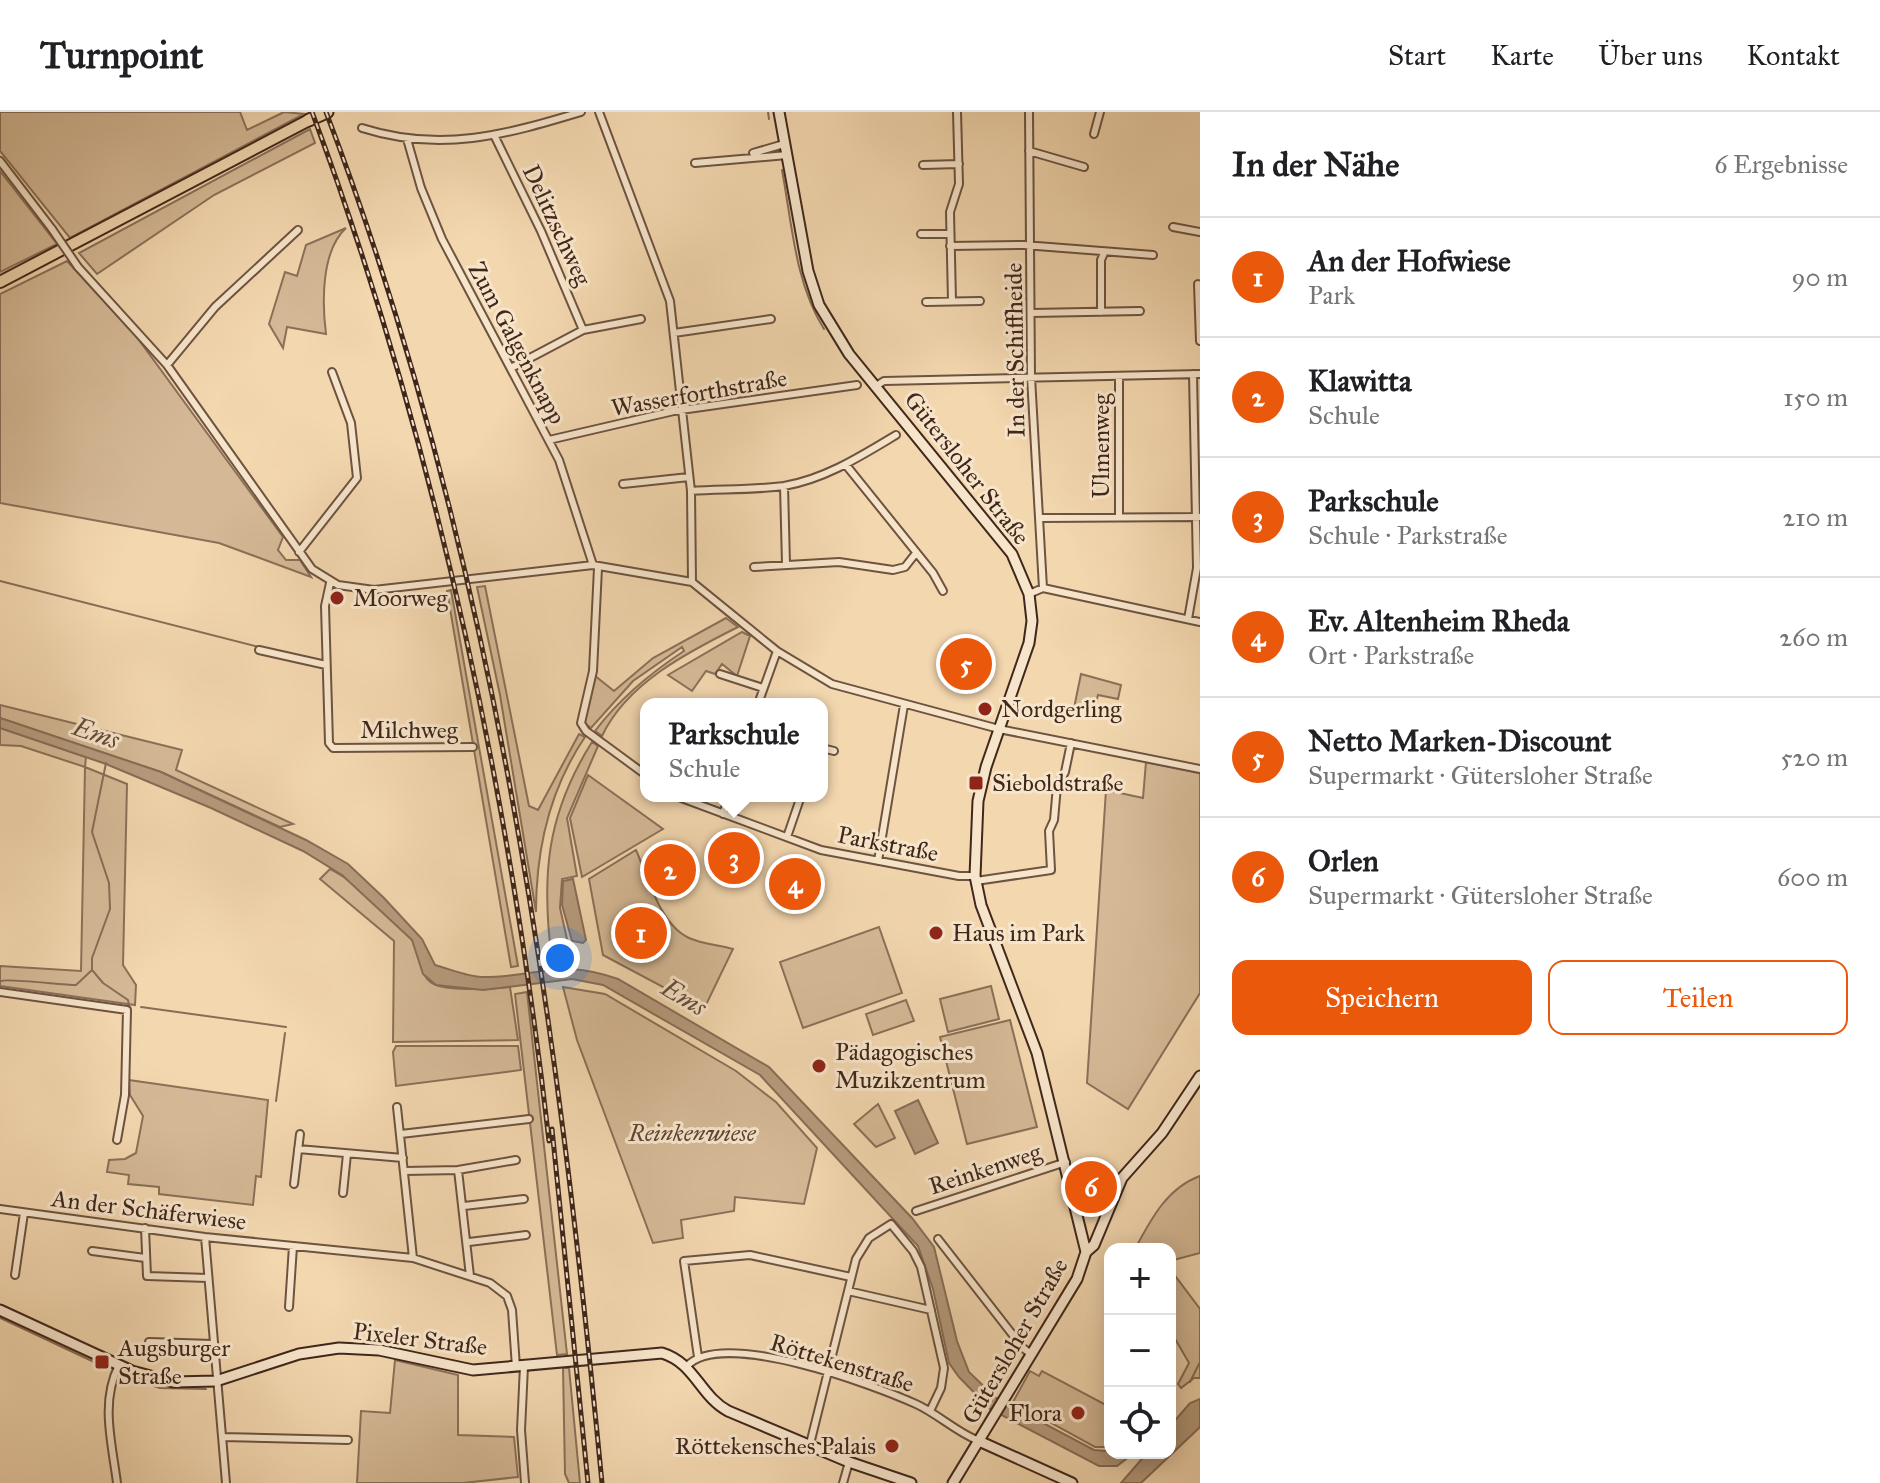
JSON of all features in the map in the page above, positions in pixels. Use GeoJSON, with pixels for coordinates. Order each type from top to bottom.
{"type":"FeatureCollection","features":[{"type":"Feature","properties":{"kind":"highway"},"geometry":{"type":"LineString","coordinates":[[309,120],[325,112]]}},
{"type":"Feature","properties":{"kind":"main road","name":"Gütersloher Straße"},"geometry":{"type":"LineString","coordinates":[[779,112],[808,271],[819,305],[849,354],[1012,554],[1029,594],[1032,621],[1029,643],[978,801],[976,878],[989,929],[1037,1053],[1086,1252],[1077,1279],[953,1483]]}},
{"type":"Feature","properties":{"kind":"main road"},"geometry":{"type":"LineString","coordinates":[[0,282],[309,120]]}},
{"type":"Feature","properties":{"kind":"main road"},"geometry":{"type":"LineString","coordinates":[[1086,1252],[1094,1245],[1122,1178],[1162,1133],[1200,1076]]}},
{"type":"Feature","properties":{"kind":"main road","name":"Pixeler Straße"},"geometry":{"type":"LineString","coordinates":[[0,1310],[119,1365],[173,1382],[216,1381],[299,1354],[339,1348],[379,1350],[473,1370],[649,1352],[667,1355],[687,1366],[720,1406],[849,1462],[911,1483]]}},
{"type":"Feature","properties":{"kind":"main road"},"geometry":{"type":"LineString","coordinates":[[979,1441],[1072,1483]]}},
{"type":"Feature","properties":{"kind":"street"},"geometry":{"type":"LineString","coordinates":[[362,128],[407,139],[463,141],[495,137],[581,112]]}},
{"type":"Feature","properties":{"kind":"street"},"geometry":{"type":"LineString","coordinates":[[599,112],[670,301],[691,491],[692,582]]}},
{"type":"Feature","properties":{"kind":"street"},"geometry":{"type":"LineString","coordinates":[[952,301],[950,212],[958,191],[957,112]]}},
{"type":"Feature","properties":{"kind":"street","name":"In der Schiffheide"},"geometry":{"type":"LineString","coordinates":[[1029,112],[1031,377],[1043,588]]}},
{"type":"Feature","properties":{"kind":"street"},"geometry":{"type":"LineString","coordinates":[[1094,134],[1100,112]]}},
{"type":"Feature","properties":{"kind":"street","name":"Delitzschweg"},"geometry":{"type":"LineString","coordinates":[[495,137],[541,231],[583,330]]}},
{"type":"Feature","properties":{"kind":"street","name":"Zum Galgenknapp"},"geometry":{"type":"LineString","coordinates":[[407,139],[412,161],[442,239],[549,440],[595,566]]}},
{"type":"Feature","properties":{"kind":"street"},"geometry":{"type":"LineString","coordinates":[[742,157],[784,144]]}},
{"type":"Feature","properties":{"kind":"street"},"geometry":{"type":"LineString","coordinates":[[1029,151],[1084,167]]}},
{"type":"Feature","properties":{"kind":"street"},"geometry":{"type":"LineString","coordinates":[[695,163],[787,155]]}},
{"type":"Feature","properties":{"kind":"street"},"geometry":{"type":"LineString","coordinates":[[0,161],[78,267],[167,365],[299,552],[312,569],[330,583],[374,590],[409,588],[595,566],[692,582],[777,651],[832,684],[999,729],[1200,769]]}},
{"type":"Feature","properties":{"kind":"street"},"geometry":{"type":"LineString","coordinates":[[923,165],[959,164]]}},
{"type":"Feature","properties":{"kind":"street"},"geometry":{"type":"LineString","coordinates":[[1173,227],[1200,232]]}},
{"type":"Feature","properties":{"kind":"street"},"geometry":{"type":"LineString","coordinates":[[167,365],[215,307],[298,230]]}},
{"type":"Feature","properties":{"kind":"street"},"geometry":{"type":"LineString","coordinates":[[921,234],[950,234]]}},
{"type":"Feature","properties":{"kind":"street"},"geometry":{"type":"LineString","coordinates":[[950,246],[1031,246],[1153,255]]}},
{"type":"Feature","properties":{"kind":"street"},"geometry":{"type":"LineString","coordinates":[[1101,312],[1101,260],[1104,253]]}},
{"type":"Feature","properties":{"kind":"street"},"geometry":{"type":"LineString","coordinates":[[1198,284],[1200,341]]}},
{"type":"Feature","properties":{"kind":"street"},"geometry":{"type":"LineString","coordinates":[[926,302],[980,301]]}},
{"type":"Feature","properties":{"kind":"street"},"geometry":{"type":"LineString","coordinates":[[1032,313],[1140,311]]}},
{"type":"Feature","properties":{"kind":"street"},"geometry":{"type":"LineString","coordinates":[[511,368],[583,330],[641,319]]}},
{"type":"Feature","properties":{"kind":"street"},"geometry":{"type":"LineString","coordinates":[[674,333],[771,319]]}},
{"type":"Feature","properties":{"kind":"street"},"geometry":{"type":"LineString","coordinates":[[299,552],[357,478],[351,423],[332,372]]}},
{"type":"Feature","properties":{"kind":"street"},"geometry":{"type":"LineString","coordinates":[[876,386],[884,381],[1196,374],[1198,568],[1188,619]]}},
{"type":"Feature","properties":{"kind":"street","name":"Ulmenweg"},"geometry":{"type":"LineString","coordinates":[[1119,376],[1119,517]]}},
{"type":"Feature","properties":{"kind":"street","name":"Wasserforthstraße"},"geometry":{"type":"LineString","coordinates":[[549,440],[682,410],[857,385]]}},
{"type":"Feature","properties":{"kind":"street"},"geometry":{"type":"LineString","coordinates":[[691,491],[784,486],[846,465],[896,435]]}},
{"type":"Feature","properties":{"kind":"street"},"geometry":{"type":"LineString","coordinates":[[846,465],[943,591]]}},
{"type":"Feature","properties":{"kind":"street"},"geometry":{"type":"LineString","coordinates":[[623,484],[689,477]]}},
{"type":"Feature","properties":{"kind":"street"},"geometry":{"type":"LineString","coordinates":[[784,486],[786,564]]}},
{"type":"Feature","properties":{"kind":"street"},"geometry":{"type":"LineString","coordinates":[[1039,518],[1198,517]]}},
{"type":"Feature","properties":{"kind":"street"},"geometry":{"type":"LineString","coordinates":[[754,567],[839,562],[893,570],[905,567],[916,553]]}},
{"type":"Feature","properties":{"kind":"street"},"geometry":{"type":"LineString","coordinates":[[595,566],[593,671],[581,723],[586,731],[640,771]]}},
{"type":"Feature","properties":{"kind":"street","name":"Milchweg"},"geometry":{"type":"LineString","coordinates":[[330,583],[325,606],[326,665],[329,743],[333,748],[473,747]]}},
{"type":"Feature","properties":{"kind":"street"},"geometry":{"type":"LineString","coordinates":[[1029,594],[1043,588],[1200,622]]}},
{"type":"Feature","properties":{"kind":"street"},"geometry":{"type":"LineString","coordinates":[[259,650],[326,665]]}},
{"type":"Feature","properties":{"kind":"street"},"geometry":{"type":"LineString","coordinates":[[760,698],[777,651]]}},
{"type":"Feature","properties":{"kind":"street"},"geometry":{"type":"LineString","coordinates":[[720,674],[763,688]]}},
{"type":"Feature","properties":{"kind":"street"},"geometry":{"type":"LineString","coordinates":[[878,861],[904,705]]}},
{"type":"Feature","properties":{"kind":"street"},"geometry":{"type":"LineString","coordinates":[[976,878],[1053,868],[1049,831],[1054,820],[1057,786],[1065,772],[1071,743]]}},
{"type":"Feature","properties":{"kind":"street"},"geometry":{"type":"LineString","coordinates":[[828,750],[834,751]]}},
{"type":"Feature","properties":{"kind":"street","name":"Parkstraße"},"geometry":{"type":"LineString","coordinates":[[692,802],[821,850],[976,878]]}},
{"type":"Feature","properties":{"kind":"street"},"geometry":{"type":"LineString","coordinates":[[723,814],[727,802]]}},
{"type":"Feature","properties":{"kind":"street"},"geometry":{"type":"LineString","coordinates":[[787,837],[799,802]]}},
{"type":"Feature","properties":{"kind":"street"},"geometry":{"type":"LineString","coordinates":[[0,992],[127,1010],[125,1095],[117,1140]]}},
{"type":"Feature","properties":{"kind":"street"},"geometry":{"type":"LineString","coordinates":[[397,1107],[413,1258]]}},
{"type":"Feature","properties":{"kind":"street"},"geometry":{"type":"LineString","coordinates":[[401,1134],[529,1119]]}},
{"type":"Feature","properties":{"kind":"street"},"geometry":{"type":"LineString","coordinates":[[294,1184],[300,1134]]}},
{"type":"Feature","properties":{"kind":"street"},"geometry":{"type":"LineString","coordinates":[[298,1149],[403,1158]]}},
{"type":"Feature","properties":{"kind":"street"},"geometry":{"type":"LineString","coordinates":[[343,1193],[347,1154]]}},
{"type":"Feature","properties":{"kind":"street"},"geometry":{"type":"LineString","coordinates":[[405,1171],[458,1170],[516,1160]]}},
{"type":"Feature","properties":{"kind":"street","name":"Reinkenweg"},"geometry":{"type":"LineString","coordinates":[[916,1211],[1066,1162]]}},
{"type":"Feature","properties":{"kind":"street"},"geometry":{"type":"LineString","coordinates":[[458,1170],[469,1242],[470,1276]]}},
{"type":"Feature","properties":{"kind":"street"},"geometry":{"type":"LineString","coordinates":[[464,1206],[524,1199]]}},
{"type":"Feature","properties":{"kind":"street","name":"An der Schäferwiese"},"geometry":{"type":"LineString","coordinates":[[0,1209],[205,1237],[413,1258],[490,1283],[511,1302],[520,1366]]}},
{"type":"Feature","properties":{"kind":"street"},"geometry":{"type":"LineString","coordinates":[[15,1275],[24,1213]]}},
{"type":"Feature","properties":{"kind":"street"},"geometry":{"type":"LineString","coordinates":[[810,1444],[861,1248],[878,1230],[891,1224],[913,1251],[921,1267],[944,1368],[941,1388],[930,1411]]}},
{"type":"Feature","properties":{"kind":"street"},"geometry":{"type":"LineString","coordinates":[[145,1228],[145,1273],[149,1278],[208,1278]]}},
{"type":"Feature","properties":{"kind":"street"},"geometry":{"type":"LineString","coordinates":[[469,1242],[526,1235]]}},
{"type":"Feature","properties":{"kind":"street"},"geometry":{"type":"LineString","coordinates":[[205,1237],[226,1483]]}},
{"type":"Feature","properties":{"kind":"street"},"geometry":{"type":"LineString","coordinates":[[938,1239],[1023,1348],[1031,1354]]}},
{"type":"Feature","properties":{"kind":"street"},"geometry":{"type":"LineString","coordinates":[[289,1307],[293,1246]]}},
{"type":"Feature","properties":{"kind":"street"},"geometry":{"type":"LineString","coordinates":[[92,1251],[145,1258]]}},
{"type":"Feature","properties":{"kind":"street"},"geometry":{"type":"LineString","coordinates":[[687,1366],[698,1357],[684,1261],[750,1255],[851,1277]]}},
{"type":"Feature","properties":{"kind":"street"},"geometry":{"type":"LineString","coordinates":[[848,1291],[931,1310]]}},
{"type":"Feature","properties":{"kind":"street"},"geometry":{"type":"LineString","coordinates":[[149,1342],[213,1344]]}},
{"type":"Feature","properties":{"kind":"street","name":"Röttekenstraße"},"geometry":{"type":"LineString","coordinates":[[698,1357],[751,1354],[827,1373],[930,1411],[979,1441]]}},
{"type":"Feature","properties":{"kind":"street"},"geometry":{"type":"LineString","coordinates":[[117,1483],[107,1400],[109,1385],[119,1365]]}},
{"type":"Feature","properties":{"kind":"street"},"geometry":{"type":"LineString","coordinates":[[520,1366],[525,1483]]}},
{"type":"Feature","properties":{"kind":"street"},"geometry":{"type":"LineString","coordinates":[[222,1437],[348,1440]]}},
{"type":"Feature","properties":{"kind":"street"},"geometry":{"type":"LineString","coordinates":[[843,1483],[849,1462]]}},
{"type":"Feature","properties":{"kind":"green space"},"geometry":{"type":"Polygon","coordinates":[[[0,112],[240,112],[247,130],[284,112],[304,114],[70,238],[0,151],[0,112]]]}},
{"type":"Feature","properties":{"kind":"green space"},"geometry":{"type":"Polygon","coordinates":[[[310,129],[315,143],[214,195],[97,274],[79,253],[310,129]]]}},
{"type":"Feature","properties":{"kind":"green space"},"geometry":{"type":"Polygon","coordinates":[[[0,171],[57,244],[0,272],[0,171]]]}},
{"type":"Feature","properties":{"kind":"green space"},"geometry":{"type":"Polygon","coordinates":[[[346,228],[332,250],[325,278],[326,334],[287,327],[283,348],[269,324],[285,272],[297,276],[306,245],[346,228]]]}},
{"type":"Feature","properties":{"kind":"green space"},"geometry":{"type":"Polygon","coordinates":[[[67,261],[136,336],[283,537],[278,550],[286,560],[300,560],[311,577],[219,543],[0,503],[0,294],[67,261]]]}},
{"type":"Feature","properties":{"kind":"green space"},"geometry":{"type":"Polygon","coordinates":[[[485,586],[529,806],[538,810],[579,734],[585,737],[562,778],[547,821],[539,866],[536,912],[500,695],[477,587],[485,586]]]}},
{"type":"Feature","properties":{"kind":"green space"},"geometry":{"type":"Polygon","coordinates":[[[451,590],[518,966],[511,967],[447,591],[451,590]]]}},
{"type":"Feature","properties":{"kind":"green space"},"geometry":{"type":"Polygon","coordinates":[[[726,618],[738,627],[680,658],[643,685],[613,717],[602,736],[595,731],[615,708],[647,678],[684,651],[682,647],[633,681],[591,728],[584,723],[594,675],[614,691],[653,658],[726,618]]]}},
{"type":"Feature","properties":{"kind":"green space"},"geometry":{"type":"Polygon","coordinates":[[[742,632],[750,636],[737,676],[722,664],[715,674],[706,671],[692,691],[668,675],[742,632]]]}},
{"type":"Feature","properties":{"kind":"green space"},"geometry":{"type":"Polygon","coordinates":[[[1081,674],[1121,685],[1118,699],[1098,695],[1094,711],[1074,708],[1081,674]]]}},
{"type":"Feature","properties":{"kind":"green space"},"geometry":{"type":"Polygon","coordinates":[[[0,705],[182,750],[176,770],[293,824],[280,827],[161,772],[0,718],[0,705]]]}},
{"type":"Feature","properties":{"kind":"green space"},"geometry":{"type":"Polygon","coordinates":[[[0,728],[86,757],[85,767],[21,746],[0,745],[0,728]]]}},
{"type":"Feature","properties":{"kind":"green space"},"geometry":{"type":"Polygon","coordinates":[[[592,742],[598,746],[567,818],[577,876],[562,879],[560,908],[571,957],[552,961],[547,902],[551,847],[565,795],[592,742]]]}},
{"type":"Feature","properties":{"kind":"green space"},"geometry":{"type":"Polygon","coordinates":[[[1146,762],[1200,773],[1200,993],[1128,1109],[1087,1083],[1106,790],[1143,798],[1146,762]]]}},
{"type":"Feature","properties":{"kind":"green space"},"geometry":{"type":"Polygon","coordinates":[[[85,767],[127,784],[123,965],[136,985],[135,1005],[0,986],[0,966],[81,971],[85,767]]]}},
{"type":"Feature","properties":{"kind":"green space"},"geometry":{"type":"Polygon","coordinates":[[[588,775],[663,829],[582,877],[570,818],[588,775]]]}},
{"type":"Feature","properties":{"kind":"green space"},"geometry":{"type":"Polygon","coordinates":[[[636,850],[656,899],[670,923],[689,938],[733,949],[704,1009],[603,955],[589,879],[636,850]]]}},
{"type":"Feature","properties":{"kind":"green space"},"geometry":{"type":"Polygon","coordinates":[[[330,869],[364,892],[398,923],[414,943],[430,982],[462,989],[510,987],[518,1040],[393,1042],[394,941],[320,879],[330,869]]]}},
{"type":"Feature","properties":{"kind":"green space"},"geometry":{"type":"Polygon","coordinates":[[[879,927],[902,993],[803,1028],[780,962],[879,927]]]}},
{"type":"Feature","properties":{"kind":"green space"},"geometry":{"type":"Polygon","coordinates":[[[991,986],[999,1019],[948,1032],[940,999],[991,986]]]}},
{"type":"Feature","properties":{"kind":"green space","name":"Reinkenwiese"},"geometry":{"type":"Polygon","coordinates":[[[563,987],[605,994],[736,1071],[776,1102],[817,1148],[804,1204],[735,1197],[734,1211],[681,1220],[683,1238],[653,1243],[577,1040],[563,987]]]}},
{"type":"Feature","properties":{"kind":"green space"},"geometry":{"type":"Polygon","coordinates":[[[527,992],[567,1354],[557,1355],[515,994],[527,992]]]}},
{"type":"Feature","properties":{"kind":"green space"},"geometry":{"type":"Polygon","coordinates":[[[906,1000],[914,1021],[873,1035],[866,1014],[906,1000]]]}},
{"type":"Feature","properties":{"kind":"green space"},"geometry":{"type":"Polygon","coordinates":[[[1010,1020],[1037,1127],[967,1144],[940,1037],[1010,1020]]]}},
{"type":"Feature","properties":{"kind":"green space"},"geometry":{"type":"Polygon","coordinates":[[[396,1046],[518,1046],[521,1070],[396,1086],[393,1052],[396,1046]]]}},
{"type":"Feature","properties":{"kind":"green space"},"geometry":{"type":"Polygon","coordinates":[[[129,1080],[268,1100],[261,1177],[256,1176],[253,1205],[159,1194],[159,1187],[128,1184],[129,1175],[107,1172],[109,1160],[125,1159],[136,1153],[143,1116],[130,1095],[129,1080]]]}},
{"type":"Feature","properties":{"kind":"green space"},"geometry":{"type":"Polygon","coordinates":[[[878,1104],[895,1138],[876,1147],[854,1124],[878,1104]]]}},
{"type":"Feature","properties":{"kind":"green space"},"geometry":{"type":"Polygon","coordinates":[[[1200,1176],[1200,1253],[1176,1259],[1176,1243],[1138,1243],[1169,1196],[1200,1176]]]}},
{"type":"Feature","properties":{"kind":"green space"},"geometry":{"type":"Polygon","coordinates":[[[1176,1277],[1200,1309],[1200,1378],[1194,1378],[1181,1388],[1178,1384],[1189,1363],[1176,1340],[1176,1277]]]}},
{"type":"Feature","properties":{"kind":"green space"},"geometry":{"type":"Polygon","coordinates":[[[395,1360],[458,1375],[458,1435],[514,1437],[518,1477],[463,1483],[357,1483],[361,1411],[390,1413],[395,1360]]]}},
{"type":"Feature","properties":{"kind":"green space"},"geometry":{"type":"Polygon","coordinates":[[[563,1368],[569,1368],[580,1483],[569,1483],[565,1474],[563,1368]]]}},
{"type":"Feature","properties":{"kind":"green space"},"geometry":{"type":"Polygon","coordinates":[[[1030,1371],[1039,1376],[1042,1371],[1104,1404],[1104,1447],[1095,1447],[1013,1402],[1030,1371]]]}},
{"type":"Feature","properties":{"kind":"shaded area"},"geometry":{"type":"Polygon","coordinates":[[[0,718],[161,772],[306,840],[348,864],[384,898],[422,939],[435,965],[477,977],[564,969],[618,979],[769,1067],[912,1218],[934,1247],[957,1341],[969,1372],[996,1398],[1094,1450],[1104,1451],[1104,1459],[1126,1459],[1117,1466],[1099,1466],[990,1409],[959,1377],[949,1363],[933,1289],[918,1246],[760,1075],[603,985],[572,979],[483,990],[436,985],[423,974],[412,940],[342,875],[303,851],[106,764],[0,728],[0,718]]]}},
{"type":"Feature","properties":{"kind":"shaded area"},"geometry":{"type":"Polygon","coordinates":[[[573,879],[586,940],[583,943],[572,941],[562,905],[563,881],[573,879]]]}},
{"type":"Feature","properties":{"kind":"shaded area"},"geometry":{"type":"Polygon","coordinates":[[[918,1100],[938,1143],[915,1154],[895,1111],[918,1100]]]}},
{"type":"Feature","properties":{"kind":"shaded area"},"geometry":{"type":"Polygon","coordinates":[[[1200,1399],[1200,1427],[1176,1450],[1176,1419],[1190,1403],[1200,1399]]]}},
{"type":"Feature","properties":{"kind":"shaded area"},"geometry":{"type":"Polygon","coordinates":[[[1142,1459],[1166,1459],[1141,1483],[1121,1483],[1142,1459]]]}},
{"type":"Feature","properties":{"kind":"waterway"},"geometry":{"type":"LineString","coordinates":[[768,112],[769,119]]}},
{"type":"Feature","properties":{"kind":"waterway"},"geometry":{"type":"LineString","coordinates":[[782,170],[801,273],[814,311],[824,329]]}},
{"type":"Feature","properties":{"kind":"waterway"},"geometry":{"type":"LineString","coordinates":[[0,581],[259,647]]}},
{"type":"Feature","properties":{"kind":"waterway","name":"Ems"},"geometry":{"type":"LineString","coordinates":[[1,981],[76,985],[92,970],[92,958],[110,909],[109,883],[92,832],[106,763]]}},
{"type":"Feature","properties":{"kind":"waterway"},"geometry":{"type":"LineString","coordinates":[[93,971],[103,983],[128,1000],[129,1006]]}},
{"type":"Feature","properties":{"kind":"waterway"},"geometry":{"type":"LineString","coordinates":[[141,1007],[286,1027]]}},
{"type":"Feature","properties":{"kind":"waterway"},"geometry":{"type":"LineString","coordinates":[[276,1101],[285,1033]]}},
{"type":"Feature","properties":{"kind":"waterway"},"geometry":{"type":"LineString","coordinates":[[0,1318],[109,1369]]}},
{"type":"Feature","properties":{"kind":"waterway"},"geometry":{"type":"LineString","coordinates":[[1190,1382],[1200,1362]]}},
{"type":"Feature","properties":{"kind":"waterway"},"geometry":{"type":"LineString","coordinates":[[122,1375],[160,1388],[206,1389]]}},
{"type":"Feature","properties":{"kind":"railway"},"geometry":{"type":"LineString","coordinates":[[312,112],[396,363],[462,619],[513,878],[549,1141]]}},
{"type":"Feature","properties":{"kind":"railway"},"geometry":{"type":"LineString","coordinates":[[326,112],[384,278],[434,446],[475,616],[510,788],[564,1134],[602,1483]]}},
{"type":"Feature","properties":{"kind":"railway"},"geometry":{"type":"LineString","coordinates":[[552,1129],[588,1483]]}},
{"type":"Feature","properties":{"kind":"place","name":"Moorweg"},"geometry":{"type":"Point","coordinates":[337,598]}},
{"type":"Feature","properties":{"kind":"place","name":"Netto Marken-Discount"},"geometry":{"type":"Point","coordinates":[966,664]}},
{"type":"Feature","properties":{"kind":"place","name":"Nordgerling"},"geometry":{"type":"Point","coordinates":[985,709]}},
{"type":"Feature","properties":{"kind":"place","name":"Sieboldstraße"},"geometry":{"type":"Point","coordinates":[976,783]}},
{"type":"Feature","properties":{"kind":"place","name":"Parkschule"},"geometry":{"type":"Point","coordinates":[734,858]}},
{"type":"Feature","properties":{"kind":"place","name":"Klawitta"},"geometry":{"type":"Point","coordinates":[670,870]}},
{"type":"Feature","properties":{"kind":"place","name":"Ev. Altenheim Rheda"},"geometry":{"type":"Point","coordinates":[795,884]}},
{"type":"Feature","properties":{"kind":"place","name":"An der Hofwiese"},"geometry":{"type":"Point","coordinates":[641,933]}},
{"type":"Feature","properties":{"kind":"place","name":"Haus im Park"},"geometry":{"type":"Point","coordinates":[936,933]}},
{"type":"Feature","properties":{"kind":"place","name":"Pädagogisches Muzikzentrum"},"geometry":{"type":"Point","coordinates":[819,1066]}},
{"type":"Feature","properties":{"kind":"place","name":"Orlen"},"geometry":{"type":"Point","coordinates":[1091,1187]}},
{"type":"Feature","properties":{"kind":"place","name":"Augsburger Straße"},"geometry":{"type":"Point","coordinates":[102,1362]}},
{"type":"Feature","properties":{"kind":"place","name":"Flora"},"geometry":{"type":"Point","coordinates":[1078,1413]}},
{"type":"Feature","properties":{"kind":"place","name":"Röttekensches Palais"},"geometry":{"type":"Point","coordinates":[892,1446]}}]}
